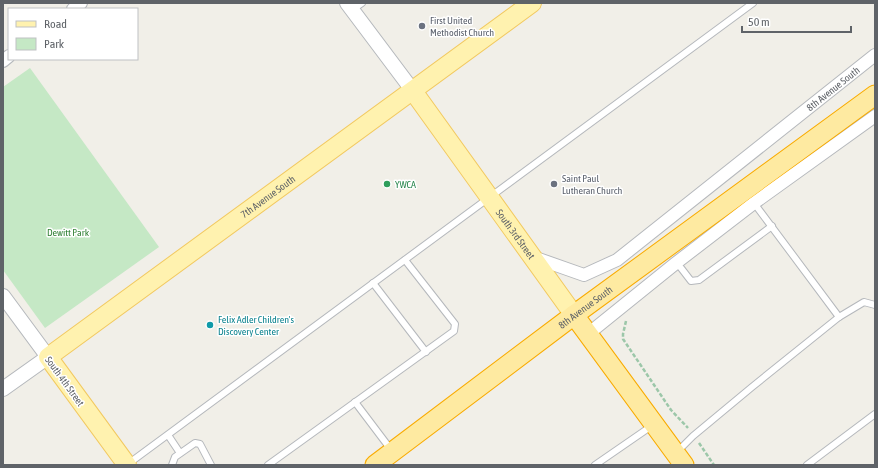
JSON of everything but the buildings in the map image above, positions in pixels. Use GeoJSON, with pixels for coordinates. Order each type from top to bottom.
{"type":"FeatureCollection","features":[{"type":"Feature","properties":{"kind":"highway","name":"8th Avenue South"},"geometry":{"type":"LineString","coordinates":[[375,465],[574,315],[875,95]]}},
{"type":"Feature","properties":{"kind":"highway","name":"South 3rd Street"},"geometry":{"type":"LineString","coordinates":[[574,315],[680,459]]}},
{"type":"Feature","properties":{"kind":"main road","name":"7th Avenue South"},"geometry":{"type":"LineString","coordinates":[[48,357],[532,3]]}},
{"type":"Feature","properties":{"kind":"main road","name":"South 3rd Street"},"geometry":{"type":"LineString","coordinates":[[413,91],[574,315]]}},
{"type":"Feature","properties":{"kind":"main road","name":"South 4th Street"},"geometry":{"type":"LineString","coordinates":[[48,357],[127,465]]}},
{"type":"Feature","properties":{"kind":"street","name":"South 3rd Street"},"geometry":{"type":"LineString","coordinates":[[354,5],[413,91]]}},
{"type":"Feature","properties":{"kind":"street","name":"8th Avenue South"},"geometry":{"type":"LineString","coordinates":[[533,257],[584,276],[617,260],[875,55]]}},
{"type":"Feature","properties":{"kind":"street"},"geometry":{"type":"LineString","coordinates":[[588,334],[676,263],[754,203],[875,116]]}},
{"type":"Feature","properties":{"kind":"street","name":"South 4th Street"},"geometry":{"type":"LineString","coordinates":[[3,296],[48,357]]}},
{"type":"Feature","properties":{"kind":"street","name":"7th Avenue South"},"geometry":{"type":"LineString","coordinates":[[3,389],[48,357]]}},
{"type":"Feature","properties":{"kind":"lane"},"geometry":{"type":"LineString","coordinates":[[127,465],[754,3]]}},
{"type":"Feature","properties":{"kind":"lane"},"geometry":{"type":"LineString","coordinates":[[754,203],[840,316]]}},
{"type":"Feature","properties":{"kind":"lane"},"geometry":{"type":"LineString","coordinates":[[676,263],[691,281],[699,280],[772,226]]}},
{"type":"Feature","properties":{"kind":"lane"},"geometry":{"type":"LineString","coordinates":[[268,465],[454,331],[455,324],[405,260]]}},
{"type":"Feature","properties":{"kind":"lane"},"geometry":{"type":"LineString","coordinates":[[373,283],[426,352]]}},
{"type":"Feature","properties":{"kind":"lane"},"geometry":{"type":"LineString","coordinates":[[680,459],[693,436],[840,316],[864,302],[875,305]]}},
{"type":"Feature","properties":{"kind":"lane"},"geometry":{"type":"LineString","coordinates":[[356,402],[392,452]]}},
{"type":"Feature","properties":{"kind":"lane"},"geometry":{"type":"LineString","coordinates":[[807,465],[875,414]]}},
{"type":"Feature","properties":{"kind":"lane"},"geometry":{"type":"LineString","coordinates":[[595,465],[654,424]]}},
{"type":"Feature","properties":{"kind":"lane"},"geometry":{"type":"LineString","coordinates":[[168,435],[180,453]]}},
{"type":"Feature","properties":{"kind":"lane"},"geometry":{"type":"LineString","coordinates":[[172,465],[175,457],[195,443],[200,444],[207,459],[212,465]]}},
{"type":"Feature","properties":{"kind":"green space","name":"Dewitt Park"},"geometry":{"type":"Polygon","coordinates":[[[30,68],[159,247],[45,328],[3,270],[3,87],[30,68]]]}},
{"type":"Feature","properties":{"kind":"place","name":"First United Methodist Church"},"geometry":{"type":"Point","coordinates":[422,26]}},
{"type":"Feature","properties":{"kind":"place","name":"YWCA"},"geometry":{"type":"Point","coordinates":[387,184]}},
{"type":"Feature","properties":{"kind":"place","name":"Saint Paul Lutheran Church"},"geometry":{"type":"Point","coordinates":[554,184]}},
{"type":"Feature","properties":{"kind":"place","name":"Felix Adler Children's Discovery Center"},"geometry":{"type":"Point","coordinates":[210,325]}}]}
